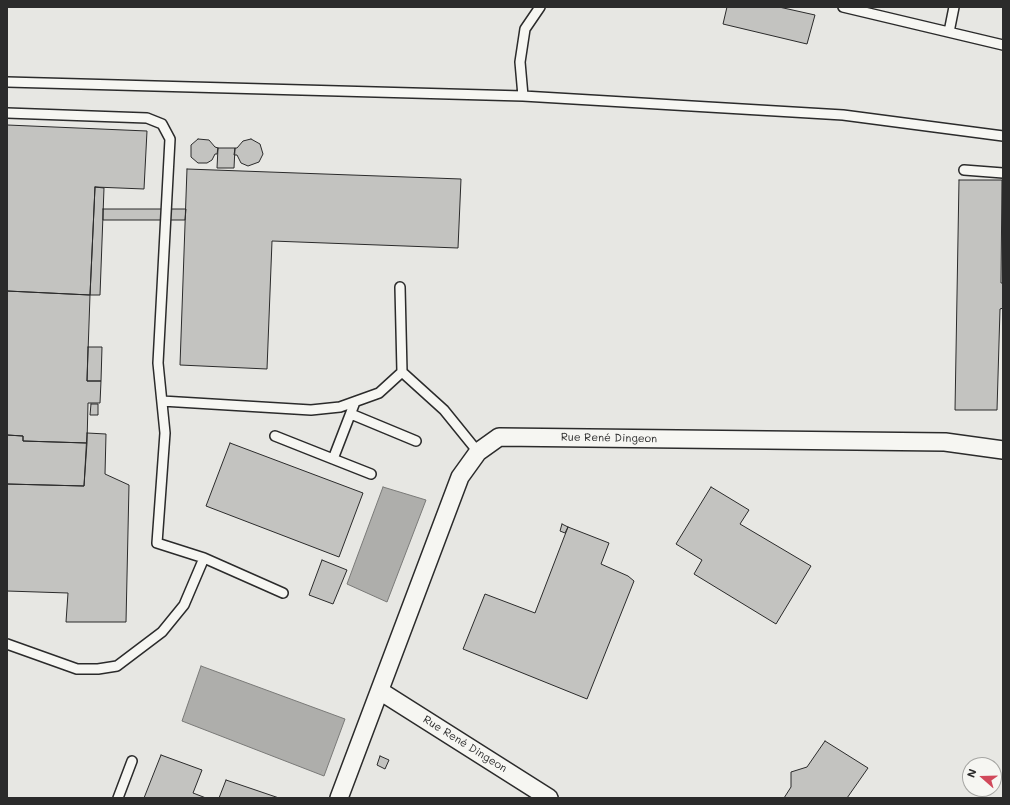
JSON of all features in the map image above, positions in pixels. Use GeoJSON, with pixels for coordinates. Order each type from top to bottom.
{"type":"FeatureCollection","features":[{"type":"Feature","properties":{"kind":"street","name":"Rue René Dingeon"},"geometry":{"type":"LineString","coordinates":[[339,798],[460,477],[478,452],[499,437],[945,442],[1003,450]]}},
{"type":"Feature","properties":{"kind":"street","name":"Rue René Dingeon"},"geometry":{"type":"LineString","coordinates":[[380,691],[549,798]]}},
{"type":"Feature","properties":{"kind":"lane"},"geometry":{"type":"LineString","coordinates":[[523,96],[520,62],[525,29],[540,7]]}},
{"type":"Feature","properties":{"kind":"lane"},"geometry":{"type":"LineString","coordinates":[[843,7],[1003,45]]}},
{"type":"Feature","properties":{"kind":"lane"},"geometry":{"type":"LineString","coordinates":[[949,32],[954,7]]}},
{"type":"Feature","properties":{"kind":"lane"},"geometry":{"type":"LineString","coordinates":[[7,82],[523,96],[843,115],[1003,136]]}},
{"type":"Feature","properties":{"kind":"lane"},"geometry":{"type":"LineString","coordinates":[[7,113],[147,118],[162,124],[170,138],[158,362],[165,433],[157,543],[204,558],[283,593]]}},
{"type":"Feature","properties":{"kind":"lane"},"geometry":{"type":"LineString","coordinates":[[964,170],[1003,173]]}},
{"type":"Feature","properties":{"kind":"lane"},"geometry":{"type":"LineString","coordinates":[[400,287],[402,372],[444,410],[478,452]]}},
{"type":"Feature","properties":{"kind":"lane"},"geometry":{"type":"LineString","coordinates":[[162,401],[311,410],[340,407],[380,393],[402,372]]}},
{"type":"Feature","properties":{"kind":"lane"},"geometry":{"type":"LineString","coordinates":[[333,459],[355,402]]}},
{"type":"Feature","properties":{"kind":"lane"},"geometry":{"type":"LineString","coordinates":[[351,414],[416,441]]}},
{"type":"Feature","properties":{"kind":"lane"},"geometry":{"type":"LineString","coordinates":[[275,436],[371,474]]}},
{"type":"Feature","properties":{"kind":"lane"},"geometry":{"type":"LineString","coordinates":[[7,644],[77,669],[98,669],[117,666],[162,632],[184,605],[204,558]]}},
{"type":"Feature","properties":{"kind":"lane"},"geometry":{"type":"LineString","coordinates":[[118,798],[132,760]]}},
{"type":"Feature","properties":{"kind":"shaded area"},"geometry":{"type":"Polygon","coordinates":[[[7,7],[1003,7],[1003,798],[7,798],[7,7]]]}},
{"type":"Feature","properties":{"kind":"shaded area"},"geometry":{"type":"Polygon","coordinates":[[[383,487],[426,500],[387,602],[347,584],[383,487]]]}},
{"type":"Feature","properties":{"kind":"shaded area"},"geometry":{"type":"Polygon","coordinates":[[[201,666],[345,719],[324,776],[182,721],[201,666]]]}},
{"type":"Feature","properties":{"kind":"building"},"geometry":{"type":"Polygon","coordinates":[[[727,7],[779,7],[815,15],[807,44],[723,24],[727,7]]]}},
{"type":"Feature","properties":{"kind":"building"},"geometry":{"type":"Polygon","coordinates":[[[7,125],[147,131],[144,189],[95,187],[90,295],[7,291],[7,125]]]}},
{"type":"Feature","properties":{"kind":"building"},"geometry":{"type":"Polygon","coordinates":[[[198,139],[209,140],[215,147],[218,148],[217,154],[215,154],[212,160],[207,163],[198,163],[191,157],[191,145],[198,139]]]}},
{"type":"Feature","properties":{"kind":"building"},"geometry":{"type":"Polygon","coordinates":[[[251,139],[260,144],[263,154],[259,162],[248,166],[241,163],[237,155],[234,155],[235,148],[237,148],[243,141],[251,139]]]}},
{"type":"Feature","properties":{"kind":"building"},"geometry":{"type":"Polygon","coordinates":[[[218,148],[235,148],[234,168],[217,168],[218,148]]]}},
{"type":"Feature","properties":{"kind":"building"},"geometry":{"type":"Polygon","coordinates":[[[187,169],[461,179],[458,248],[272,241],[267,369],[180,365],[187,169]]]}},
{"type":"Feature","properties":{"kind":"building"},"geometry":{"type":"Polygon","coordinates":[[[959,180],[1002,180],[1001,283],[1003,283],[1003,308],[1000,309],[997,410],[955,410],[959,180]]]}},
{"type":"Feature","properties":{"kind":"building"},"geometry":{"type":"Polygon","coordinates":[[[95,187],[104,188],[100,295],[90,295],[95,187]]]}},
{"type":"Feature","properties":{"kind":"building"},"geometry":{"type":"Polygon","coordinates":[[[103,209],[186,209],[185,220],[103,220],[103,209]]]}},
{"type":"Feature","properties":{"kind":"building"},"geometry":{"type":"Polygon","coordinates":[[[7,291],[90,295],[87,381],[101,381],[100,403],[88,403],[87,443],[23,441],[23,436],[7,435],[7,291]]]}},
{"type":"Feature","properties":{"kind":"building"},"geometry":{"type":"Polygon","coordinates":[[[88,347],[102,347],[101,381],[87,381],[88,347]]]}},
{"type":"Feature","properties":{"kind":"building"},"geometry":{"type":"Polygon","coordinates":[[[91,404],[98,404],[98,415],[90,415],[91,404]]]}},
{"type":"Feature","properties":{"kind":"building"},"geometry":{"type":"Polygon","coordinates":[[[87,433],[106,434],[105,474],[129,485],[126,622],[66,622],[68,593],[7,591],[7,484],[84,486],[87,433]]]}},
{"type":"Feature","properties":{"kind":"building"},"geometry":{"type":"Polygon","coordinates":[[[7,435],[23,436],[23,441],[87,443],[84,486],[7,484],[7,435]]]}},
{"type":"Feature","properties":{"kind":"building"},"geometry":{"type":"Polygon","coordinates":[[[230,443],[363,493],[339,557],[206,506],[230,443]]]}},
{"type":"Feature","properties":{"kind":"building"},"geometry":{"type":"Polygon","coordinates":[[[711,487],[749,510],[740,524],[811,566],[776,624],[694,574],[702,560],[676,544],[711,487]]]}},
{"type":"Feature","properties":{"kind":"building"},"geometry":{"type":"Polygon","coordinates":[[[562,524],[568,527],[565,533],[560,531],[562,524]]]}},
{"type":"Feature","properties":{"kind":"building"},"geometry":{"type":"Polygon","coordinates":[[[568,527],[609,543],[601,564],[628,576],[634,581],[587,699],[463,649],[485,594],[535,613],[568,527]]]}},
{"type":"Feature","properties":{"kind":"building"},"geometry":{"type":"Polygon","coordinates":[[[322,560],[347,570],[333,604],[309,595],[322,560]]]}},
{"type":"Feature","properties":{"kind":"building"},"geometry":{"type":"Polygon","coordinates":[[[825,741],[868,768],[847,798],[784,798],[791,787],[791,772],[807,767],[825,741]]]}},
{"type":"Feature","properties":{"kind":"building"},"geometry":{"type":"Polygon","coordinates":[[[161,755],[202,770],[193,793],[206,798],[144,798],[161,755]]]}},
{"type":"Feature","properties":{"kind":"building"},"geometry":{"type":"Polygon","coordinates":[[[380,756],[389,760],[385,769],[377,765],[380,756]]]}},
{"type":"Feature","properties":{"kind":"building"},"geometry":{"type":"Polygon","coordinates":[[[226,780],[279,798],[219,798],[226,780]]]}}]}
